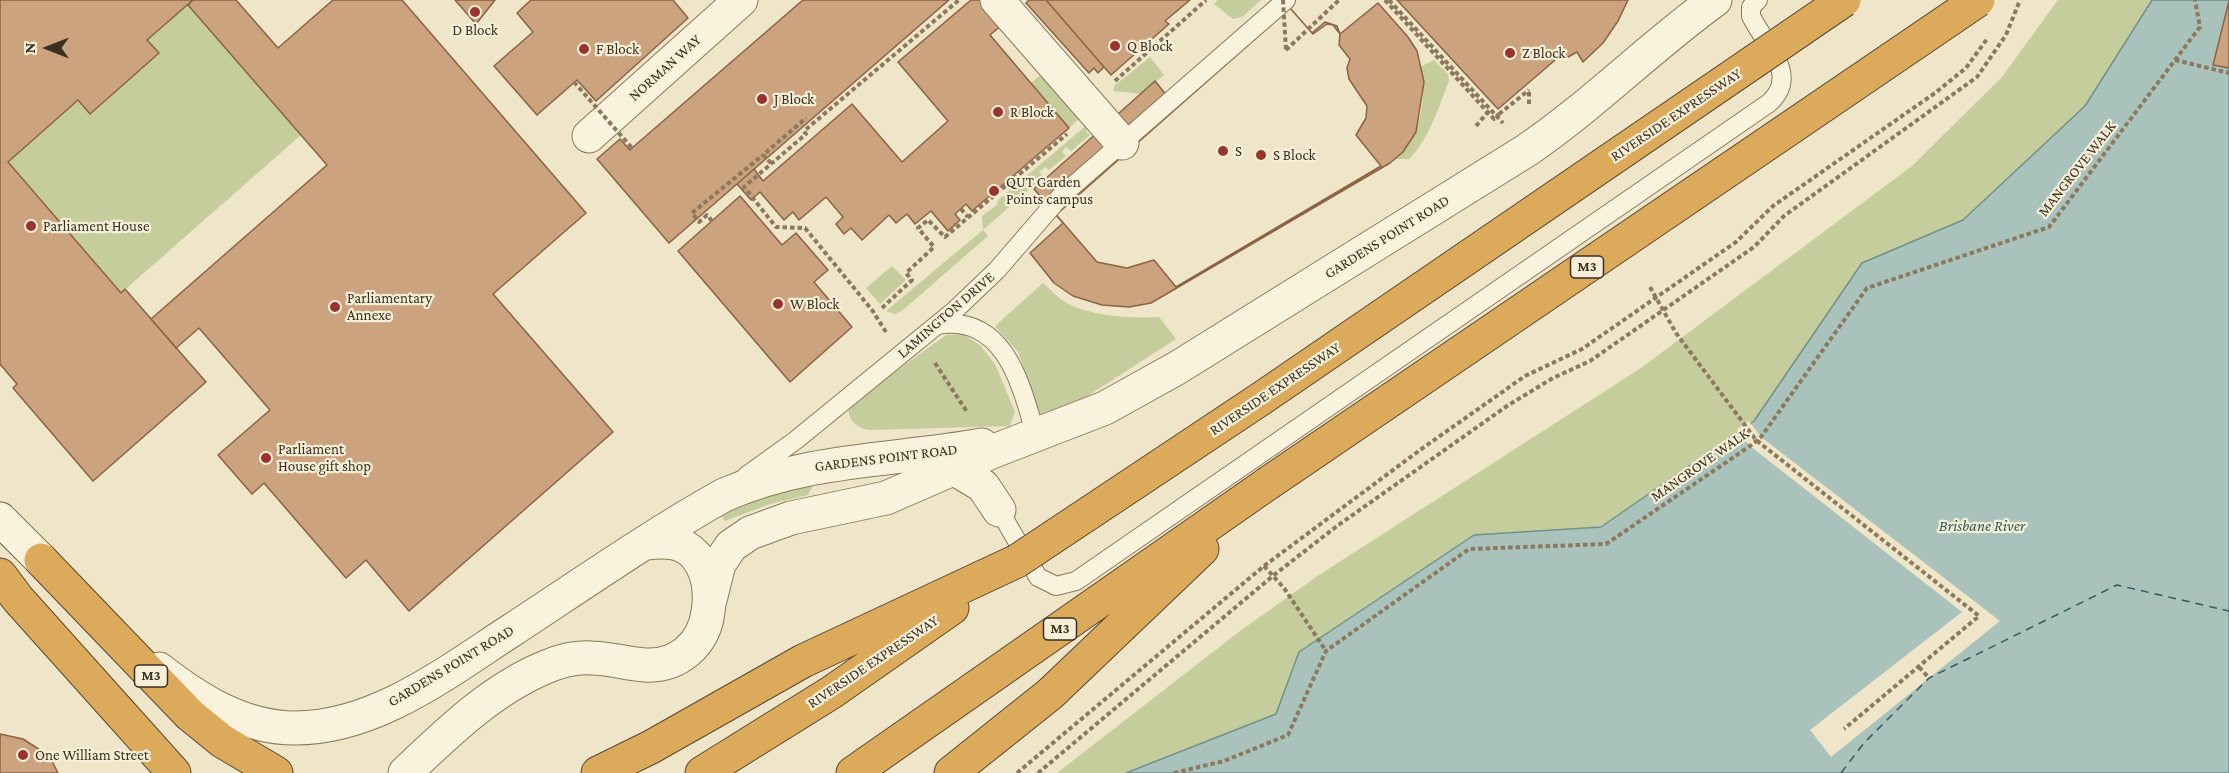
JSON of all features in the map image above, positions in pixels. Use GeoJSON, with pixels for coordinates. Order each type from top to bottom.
{"type":"FeatureCollection","features":[{"type":"Feature","properties":{"kind":"highway","name":"RIVERSIDE EXPRESSWAY"},"geometry":{"type":"LineString","coordinates":[[702,773],[832,692],[1017,561],[1262,398],[1845,0]]}},
{"type":"Feature","properties":{"kind":"highway","name":"M3"},"geometry":{"type":"LineString","coordinates":[[853,773],[1267,484],[1978,0]]}},
{"type":"Feature","properties":{"kind":"highway","name":"M3"},"geometry":{"type":"LineString","coordinates":[[951,773],[1082,666],[1267,484]]}},
{"type":"Feature","properties":{"kind":"highway","name":"M3"},"geometry":{"type":"LineString","coordinates":[[41,560],[190,715],[222,741],[276,773]]}},
{"type":"Feature","properties":{"kind":"highway"},"geometry":{"type":"LineString","coordinates":[[598,773],[651,747],[803,661],[1017,561]]}},
{"type":"Feature","properties":{"kind":"highway"},"geometry":{"type":"LineString","coordinates":[[0,575],[18,599],[170,768]]}},
{"type":"Feature","properties":{"kind":"street","name":"NORMAN WAY"},"geometry":{"type":"LineString","coordinates":[[588,136],[741,0]]}},
{"type":"Feature","properties":{"kind":"street"},"geometry":{"type":"LineString","coordinates":[[997,0],[1122,144]]}},
{"type":"Feature","properties":{"kind":"street","name":"GARDENS POINT ROAD"},"geometry":{"type":"LineString","coordinates":[[405,773],[454,727],[486,702],[548,666],[590,658],[654,665],[681,657],[700,638],[719,564],[731,546],[750,533],[791,518],[886,498],[963,458],[1036,436],[1105,408],[1139,390],[1527,150],[1562,125],[1647,52],[1715,0]]}},
{"type":"Feature","properties":{"kind":"street","name":"GARDENS POINT ROAD"},"geometry":{"type":"LineString","coordinates":[[963,458],[999,510]]}},
{"type":"Feature","properties":{"kind":"street","name":"GARDENS POINT ROAD"},"geometry":{"type":"LineString","coordinates":[[41,560],[133,646],[194,695],[245,720],[294,728],[350,720],[408,694],[694,511],[731,492],[788,472],[824,465],[963,458]]}},
{"type":"Feature","properties":{"kind":"street","name":"M3"},"geometry":{"type":"LineString","coordinates":[[0,519],[41,560]]}},
{"type":"Feature","properties":{"kind":"street","name":"GARDENS POINT ROAD"},"geometry":{"type":"LineString","coordinates":[[646,543],[669,541],[693,553],[705,571],[710,600]]}},
{"type":"Feature","properties":{"kind":"lane","name":"LAMINGTON DRIVE"},"geometry":{"type":"LineString","coordinates":[[694,511],[768,461],[937,326],[997,270],[1060,198],[1284,0]]}},
{"type":"Feature","properties":{"kind":"lane"},"geometry":{"type":"LineString","coordinates":[[999,510],[1038,577],[1056,586],[1077,581],[1769,103],[1781,89],[1783,79],[1780,66],[1751,15],[1751,7],[1758,0]]}},
{"type":"Feature","properties":{"kind":"lane"},"geometry":{"type":"LineString","coordinates":[[937,326],[955,322],[969,326],[1000,345],[1021,384],[1036,436]]}},
{"type":"Feature","properties":{"kind":"path"},"geometry":{"type":"LineString","coordinates":[[959,0],[804,131],[806,134],[744,187],[776,227],[805,228],[874,314],[908,364],[928,351],[973,421],[963,458]]}},
{"type":"Feature","properties":{"kind":"path"},"geometry":{"type":"LineString","coordinates":[[882,308],[912,280],[906,273],[934,247],[918,228],[928,220],[945,237],[1093,110],[1099,94],[1206,0]]}},
{"type":"Feature","properties":{"kind":"path"},"geometry":{"type":"LineString","coordinates":[[1284,0],[1286,50],[1339,0]]}},
{"type":"Feature","properties":{"kind":"path"},"geometry":{"type":"LineString","coordinates":[[1387,0],[1494,119],[1529,90]]}},
{"type":"Feature","properties":{"kind":"path"},"geometry":{"type":"LineString","coordinates":[[1387,0],[1503,123]]}},
{"type":"Feature","properties":{"kind":"path"},"geometry":{"type":"LineString","coordinates":[[1038,773],[1274,575],[1337,526],[1507,406],[1553,378],[1590,361],[1754,247],[1784,216],[1977,77],[2006,35],[2020,0]]}},
{"type":"Feature","properties":{"kind":"path","name":"MANGROVE WALK"},"geometry":{"type":"LineString","coordinates":[[1326,651],[1469,549],[1606,544],[1756,440],[1867,288],[2049,227],[2200,27],[2195,0]]}},
{"type":"Feature","properties":{"kind":"path"},"geometry":{"type":"LineString","coordinates":[[2175,60],[2229,73]]}},
{"type":"Feature","properties":{"kind":"path"},"geometry":{"type":"LineString","coordinates":[[1017,773],[1264,566],[1420,450],[1525,376],[1582,349],[1655,299],[1736,242],[1773,206],[1935,93],[1966,68]]}},
{"type":"Feature","properties":{"kind":"path"},"geometry":{"type":"LineString","coordinates":[[574,82],[632,148]]}},
{"type":"Feature","properties":{"kind":"path"},"geometry":{"type":"LineString","coordinates":[[1476,126],[1488,112]]}},
{"type":"Feature","properties":{"kind":"path"},"geometry":{"type":"LineString","coordinates":[[712,221],[707,215],[699,222],[692,213],[806,118]]}},
{"type":"Feature","properties":{"kind":"path"},"geometry":{"type":"LineString","coordinates":[[763,155],[771,164]]}},
{"type":"Feature","properties":{"kind":"path"},"geometry":{"type":"LineString","coordinates":[[961,209],[968,217]]}},
{"type":"Feature","properties":{"kind":"path"},"geometry":{"type":"LineString","coordinates":[[1650,287],[1662,310],[1756,440],[1979,616],[1844,729]]}},
{"type":"Feature","properties":{"kind":"path"},"geometry":{"type":"LineString","coordinates":[[1174,773],[1224,761],[1288,735],[1326,651],[1284,588],[1264,566]]}},
{"type":"Feature","properties":{"kind":"path"},"geometry":{"type":"LineString","coordinates":[[1919,667],[1929,678]]}},
{"type":"Feature","properties":{"kind":"green space"},"geometry":{"type":"Polygon","coordinates":[[[1218,0],[1261,0],[1242,17],[1233,19],[1214,4],[1218,0]]]}},
{"type":"Feature","properties":{"kind":"green space"},"geometry":{"type":"Polygon","coordinates":[[[2058,0],[2152,0],[2085,106],[1963,220],[1862,263],[1755,420],[1601,527],[1474,535],[1299,652],[1276,714],[1126,773],[1057,773],[1240,631],[1319,575],[1641,368],[1912,166],[2002,77],[2058,0]]]}},
{"type":"Feature","properties":{"kind":"green space"},"geometry":{"type":"Polygon","coordinates":[[[188,5],[301,135],[121,293],[8,162],[78,100],[90,114],[158,54],[147,40],[188,5]]]}},
{"type":"Feature","properties":{"kind":"green space"},"geometry":{"type":"Polygon","coordinates":[[[1150,57],[1164,75],[1142,94],[1114,91],[1114,86],[1150,57]]]}},
{"type":"Feature","properties":{"kind":"green space"},"geometry":{"type":"Polygon","coordinates":[[[1434,60],[1448,74],[1449,81],[1423,142],[1409,159],[1396,159],[1411,139],[1420,116],[1423,92],[1420,67],[1434,60]]]}},
{"type":"Feature","properties":{"kind":"green space"},"geometry":{"type":"Polygon","coordinates":[[[1044,72],[1081,117],[1069,128],[1030,84],[1044,72]]]}},
{"type":"Feature","properties":{"kind":"green space"},"geometry":{"type":"Polygon","coordinates":[[[1088,124],[1090,127],[1086,131],[1090,135],[1071,151],[1066,147],[1062,152],[1066,156],[1049,170],[1045,167],[1039,172],[1043,177],[983,230],[982,216],[1088,124]]]}},
{"type":"Feature","properties":{"kind":"green space"},"geometry":{"type":"Polygon","coordinates":[[[983,230],[988,236],[903,310],[895,314],[886,311],[983,230]]]}},
{"type":"Feature","properties":{"kind":"green space"},"geometry":{"type":"Polygon","coordinates":[[[892,266],[906,280],[880,304],[866,288],[892,266]]]}},
{"type":"Feature","properties":{"kind":"green space"},"geometry":{"type":"Polygon","coordinates":[[[1043,283],[1065,302],[1087,311],[1123,317],[1159,317],[1176,339],[1044,424],[1018,352],[995,326],[1043,283]]]}},
{"type":"Feature","properties":{"kind":"green space"},"geometry":{"type":"Polygon","coordinates":[[[963,334],[980,345],[995,364],[1015,412],[1010,426],[872,430],[862,428],[851,420],[849,405],[946,335],[963,334]]]}},
{"type":"Feature","properties":{"kind":"green space"},"geometry":{"type":"Polygon","coordinates":[[[816,479],[808,495],[770,504],[725,521],[721,515],[724,508],[816,479]]]}},
{"type":"Feature","properties":{"kind":"water","name":"Brisbane River"},"geometry":{"type":"Polygon","coordinates":[[[2152,0],[2229,0],[2229,773],[1126,773],[1276,714],[1299,652],[1474,535],[1601,527],[1754,421],[1862,263],[1963,220],[2085,106],[2152,0]]]}},
{"type":"Feature","properties":{"kind":"pier"},"geometry":{"type":"Polygon","coordinates":[[[1749,421],[1761,437],[2000,621],[1831,757],[1810,730],[1962,612],[1750,446],[1737,429],[1749,421]]]}},
{"type":"Feature","properties":{"kind":"building","name":"Parliament House"},"geometry":{"type":"Polygon","coordinates":[[[0,0],[193,0],[147,40],[159,53],[90,114],[78,100],[8,162],[121,293],[125,289],[206,382],[93,481],[13,388],[17,384],[0,364],[0,0]]]}},
{"type":"Feature","properties":{"kind":"building","name":"Parliamentary Annexe"},"geometry":{"type":"Polygon","coordinates":[[[193,0],[236,0],[278,48],[333,0],[402,0],[586,213],[493,294],[613,432],[409,611],[366,560],[346,578],[264,483],[252,494],[218,455],[270,410],[199,328],[176,348],[151,319],[327,165],[188,5],[193,0]]]}},
{"type":"Feature","properties":{"kind":"building","name":"D Block"},"geometry":{"type":"Polygon","coordinates":[[[455,0],[495,0],[476,24],[455,0]]]}},
{"type":"Feature","properties":{"kind":"building","name":"F Block"},"geometry":{"type":"Polygon","coordinates":[[[531,0],[673,0],[688,18],[596,101],[577,80],[537,115],[494,66],[533,32],[517,13],[531,0]]]}},
{"type":"Feature","properties":{"kind":"building","name":"J Block"},"geometry":{"type":"Polygon","coordinates":[[[803,0],[949,0],[669,243],[597,159],[620,139],[630,150],[803,0]]]}},
{"type":"Feature","properties":{"kind":"building","name":"R Block"},"geometry":{"type":"Polygon","coordinates":[[[971,0],[982,0],[1003,24],[990,35],[1069,128],[972,211],[966,204],[955,214],[960,220],[948,231],[931,211],[915,224],[907,214],[896,223],[889,215],[862,240],[851,228],[844,234],[836,224],[843,217],[826,197],[799,220],[793,212],[784,220],[760,192],[751,200],[737,184],[754,169],[763,181],[852,104],[902,162],[948,121],[898,62],[971,0]]]}},
{"type":"Feature","properties":{"kind":"building"},"geometry":{"type":"Polygon","coordinates":[[[1029,0],[1046,0],[1104,67],[1098,73],[1094,68],[1089,73],[1026,3],[1029,0]]]}},
{"type":"Feature","properties":{"kind":"building","name":"Q Block"},"geometry":{"type":"Polygon","coordinates":[[[1046,0],[1190,0],[1165,21],[1169,24],[1111,75],[1046,0]]]}},
{"type":"Feature","properties":{"kind":"building","name":"Z Block"},"geometry":{"type":"Polygon","coordinates":[[[1397,0],[1628,0],[1618,21],[1603,43],[1583,62],[1577,52],[1568,57],[1561,55],[1498,109],[1397,0]]]}},
{"type":"Feature","properties":{"kind":"building"},"geometry":{"type":"Polygon","coordinates":[[[2229,1],[2229,68],[2213,65],[2229,1]]]}},
{"type":"Feature","properties":{"kind":"building","name":"S Block"},"geometry":{"type":"Polygon","coordinates":[[[1378,3],[1408,37],[1417,51],[1424,82],[1416,132],[1403,152],[1390,163],[1151,303],[1129,307],[1102,305],[1073,296],[1054,283],[1030,253],[1063,223],[1056,215],[1290,8],[1313,34],[1327,24],[1333,25],[1340,34],[1378,3]]]}},
{"type":"Feature","properties":{"kind":"building","name":"S Block"},"geometry":{"type":"Polygon","coordinates":[[[1290,8],[1312,33],[1325,22],[1337,26],[1340,34],[1339,45],[1350,59],[1347,68],[1349,79],[1367,106],[1366,118],[1356,135],[1381,166],[1176,287],[1154,260],[1127,268],[1097,262],[1034,189],[1155,81],[1176,107],[1290,8]]]}},
{"type":"Feature","properties":{"kind":"building","name":"W Block"},"geometry":{"type":"Polygon","coordinates":[[[740,196],[782,245],[796,233],[828,270],[814,282],[852,327],[790,382],[678,251],[740,196]]]}},
{"type":"Feature","properties":{"kind":"building","name":"One William Street"},"geometry":{"type":"Polygon","coordinates":[[[0,734],[23,739],[40,750],[52,761],[58,773],[0,773],[0,734]]]}},
{"type":"Feature","properties":{"kind":"ferry route"},"geometry":{"type":"LineString","coordinates":[[1841,773],[1864,743],[1929,678],[2117,585],[2229,611]]}},
{"type":"Feature","properties":{"kind":"place","name":"D Block"},"geometry":{"type":"Point","coordinates":[475,12]}},
{"type":"Feature","properties":{"kind":"place","name":"Q Block"},"geometry":{"type":"Point","coordinates":[1115,46]}},
{"type":"Feature","properties":{"kind":"place","name":"F Block"},"geometry":{"type":"Point","coordinates":[584,49]}},
{"type":"Feature","properties":{"kind":"place","name":"Z Block"},"geometry":{"type":"Point","coordinates":[1510,53]}},
{"type":"Feature","properties":{"kind":"place","name":"J Block"},"geometry":{"type":"Point","coordinates":[762,99]}},
{"type":"Feature","properties":{"kind":"place","name":"R Block"},"geometry":{"type":"Point","coordinates":[998,112]}},
{"type":"Feature","properties":{"kind":"place","name":"S"},"geometry":{"type":"Point","coordinates":[1223,151]}},
{"type":"Feature","properties":{"kind":"place","name":"S Block"},"geometry":{"type":"Point","coordinates":[1261,155]}},
{"type":"Feature","properties":{"kind":"place","name":"QUT Garden Points campus"},"geometry":{"type":"Point","coordinates":[994,191]}},
{"type":"Feature","properties":{"kind":"place","name":"Parliament House"},"geometry":{"type":"Point","coordinates":[31,226]}},
{"type":"Feature","properties":{"kind":"place","name":"W Block"},"geometry":{"type":"Point","coordinates":[778,304]}},
{"type":"Feature","properties":{"kind":"place","name":"Parliamentary Annexe"},"geometry":{"type":"Point","coordinates":[335,307]}},
{"type":"Feature","properties":{"kind":"place","name":"Parliament House gift shop"},"geometry":{"type":"Point","coordinates":[266,458]}},
{"type":"Feature","properties":{"kind":"place","name":"One William Street"},"geometry":{"type":"Point","coordinates":[23,755]}}]}
